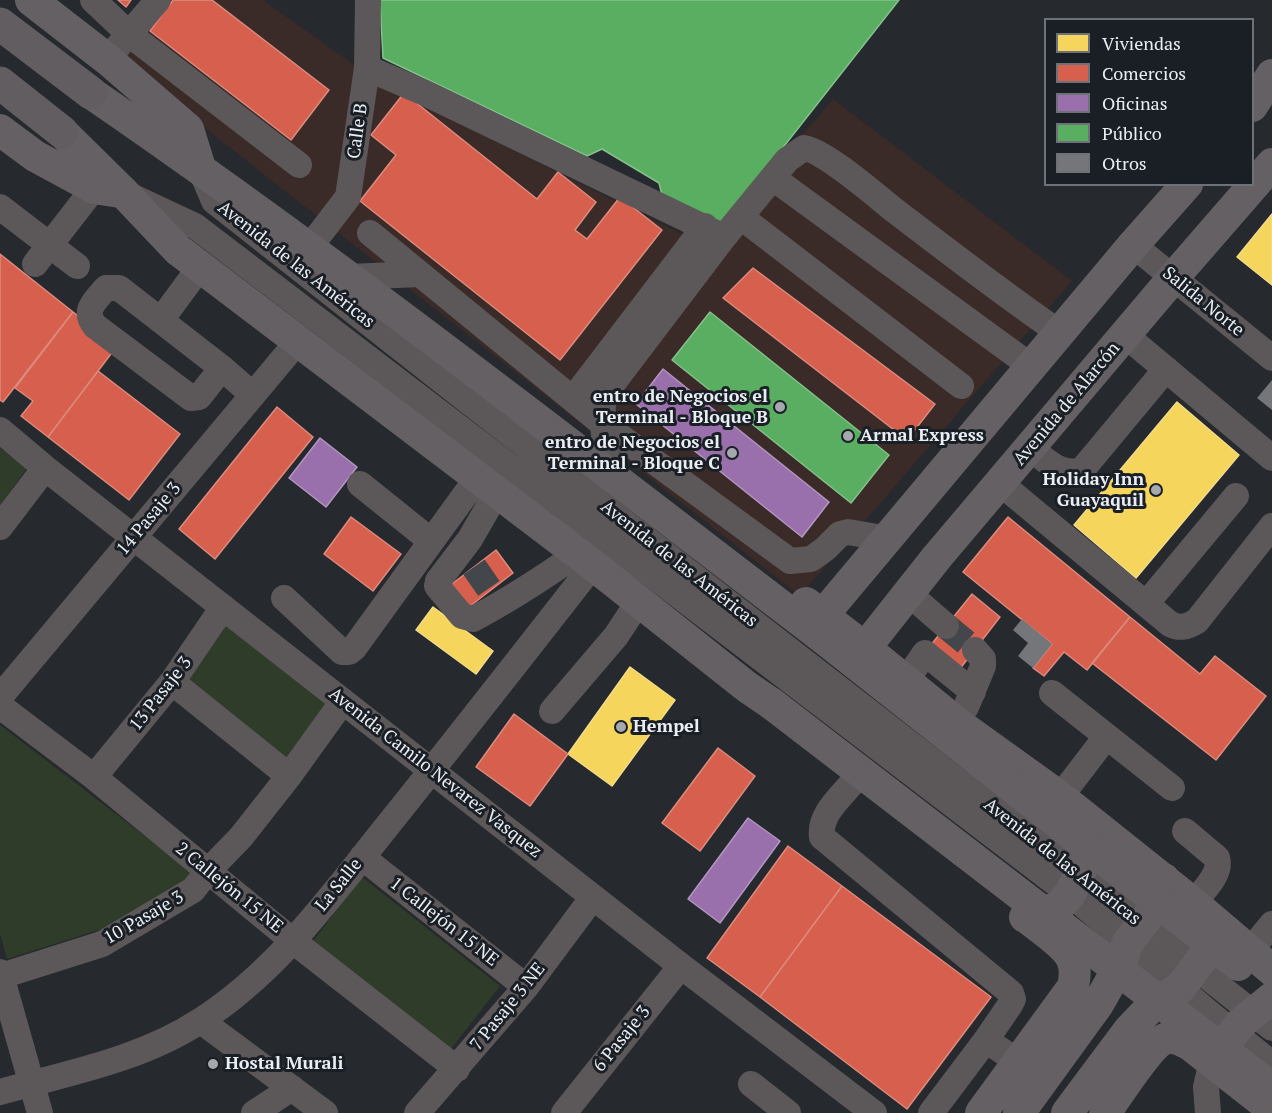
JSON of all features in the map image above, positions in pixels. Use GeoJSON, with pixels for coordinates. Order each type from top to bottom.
{"type":"FeatureCollection","features":[{"type":"Feature","properties":{"kind":"highway"},"geometry":{"type":"LineString","coordinates":[[0,24],[91,93]]}},
{"type":"Feature","properties":{"kind":"highway"},"geometry":{"type":"LineString","coordinates":[[0,83],[62,132]]}},
{"type":"Feature","properties":{"kind":"main road"},"geometry":{"type":"LineString","coordinates":[[31,0],[107,59],[188,129],[200,168]]}},
{"type":"Feature","properties":{"kind":"main road"},"geometry":{"type":"LineString","coordinates":[[1272,76],[1270,85],[1272,98]]}},
{"type":"Feature","properties":{"kind":"main road"},"geometry":{"type":"LineString","coordinates":[[1254,103],[1272,76]]}},
{"type":"Feature","properties":{"kind":"main road"},"geometry":{"type":"LineString","coordinates":[[91,93],[200,168]]}},
{"type":"Feature","properties":{"kind":"main road"},"geometry":{"type":"LineString","coordinates":[[0,130],[35,156],[109,190]]}},
{"type":"Feature","properties":{"kind":"main road"},"geometry":{"type":"LineString","coordinates":[[62,132],[109,190],[178,250],[1272,1088]]}},
{"type":"Feature","properties":{"kind":"main road","name":"Avenida de Alarcón"},"geometry":{"type":"LineString","coordinates":[[1254,185],[1271,166]]}},
{"type":"Feature","properties":{"kind":"main road","name":"Avenida de las Américas"},"geometry":{"type":"LineString","coordinates":[[200,168],[676,524],[821,625],[1261,1013]]}},
{"type":"Feature","properties":{"kind":"main road"},"geometry":{"type":"LineString","coordinates":[[1184,186],[894,532],[821,625],[865,648],[957,723],[1060,797],[1194,903],[1250,951]]}},
{"type":"Feature","properties":{"kind":"main road","name":"Avenida de Alarcón"},"geometry":{"type":"LineString","coordinates":[[865,648],[937,557],[1254,186]]}},
{"type":"Feature","properties":{"kind":"main road"},"geometry":{"type":"LineString","coordinates":[[894,532],[937,557]]}},
{"type":"Feature","properties":{"kind":"main road"},"geometry":{"type":"LineString","coordinates":[[759,695],[794,738],[1025,917],[1066,950],[1072,958],[1076,975],[1073,987],[981,1113]]}},
{"type":"Feature","properties":{"kind":"main road"},"geometry":{"type":"LineString","coordinates":[[1025,917],[1057,908],[1074,884],[1091,849],[1093,825]]}},
{"type":"Feature","properties":{"kind":"main road"},"geometry":{"type":"LineString","coordinates":[[1019,1113],[1098,1004],[1135,933],[1154,909],[1162,893],[1164,879]]}},
{"type":"Feature","properties":{"kind":"main road"},"geometry":{"type":"LineString","coordinates":[[1067,1113],[1129,1030],[1152,1006],[1188,978],[1210,948],[1250,951]]}},
{"type":"Feature","properties":{"kind":"main road"},"geometry":{"type":"LineString","coordinates":[[1212,1061],[1261,1013]]}},
{"type":"Feature","properties":{"kind":"main road"},"geometry":{"type":"LineString","coordinates":[[1105,1113],[1153,1048],[1164,1039],[1174,1038],[1189,1044],[1272,1110]]}},
{"type":"Feature","properties":{"kind":"street"},"geometry":{"type":"LineString","coordinates":[[93,0],[129,34],[299,165]]}},
{"type":"Feature","properties":{"kind":"street"},"geometry":{"type":"LineString","coordinates":[[107,59],[158,0]]}},
{"type":"Feature","properties":{"kind":"street","name":"Calle B"},"geometry":{"type":"LineString","coordinates":[[309,248],[348,197],[367,68],[368,0]]}},
{"type":"Feature","properties":{"kind":"street"},"geometry":{"type":"LineString","coordinates":[[367,68],[425,93],[714,232]]}},
{"type":"Feature","properties":{"kind":"street"},"geometry":{"type":"LineString","coordinates":[[573,399],[714,232],[741,217],[787,160],[804,148],[812,149],[1060,333]]}},
{"type":"Feature","properties":{"kind":"street","name":"Avenida de las Américas"},"geometry":{"type":"LineString","coordinates":[[200,168],[214,201],[1074,884],[1188,978],[1261,1013],[1272,1064]]}},
{"type":"Feature","properties":{"kind":"street"},"geometry":{"type":"LineString","coordinates":[[773,178],[1032,367]]}},
{"type":"Feature","properties":{"kind":"street"},"geometry":{"type":"LineString","coordinates":[[43,255],[109,190]]}},
{"type":"Feature","properties":{"kind":"street","name":"Avenida de las Américas"},"geometry":{"type":"LineString","coordinates":[[109,190],[195,226],[1074,884]]}},
{"type":"Feature","properties":{"kind":"street"},"geometry":{"type":"LineString","coordinates":[[0,207],[43,255],[77,266]]}},
{"type":"Feature","properties":{"kind":"street"},"geometry":{"type":"LineString","coordinates":[[741,217],[961,387]]}},
{"type":"Feature","properties":{"kind":"street"},"geometry":{"type":"LineString","coordinates":[[609,473],[602,409],[604,396],[714,232]]}},
{"type":"Feature","properties":{"kind":"street"},"geometry":{"type":"LineString","coordinates":[[370,233],[603,424],[790,561],[812,559],[840,534],[894,532]]}},
{"type":"Feature","properties":{"kind":"street","name":"Salida Norte"},"geometry":{"type":"LineString","coordinates":[[1133,245],[1272,358]]}},
{"type":"Feature","properties":{"kind":"street"},"geometry":{"type":"LineString","coordinates":[[161,320],[200,267]]}},
{"type":"Feature","properties":{"kind":"street"},"geometry":{"type":"LineString","coordinates":[[348,277],[420,274]]}},
{"type":"Feature","properties":{"kind":"street"},"geometry":{"type":"LineString","coordinates":[[222,368],[199,397],[191,398],[95,326],[88,310],[106,288],[112,286],[119,288],[222,368],[253,395]]}},
{"type":"Feature","properties":{"kind":"street"},"geometry":{"type":"LineString","coordinates":[[1125,335],[1272,458]]}},
{"type":"Feature","properties":{"kind":"street","name":"14 Pasaje 3"},"geometry":{"type":"LineString","coordinates":[[0,696],[298,340]]}},
{"type":"Feature","properties":{"kind":"street"},"geometry":{"type":"LineString","coordinates":[[1030,448],[1057,468],[1072,473],[1082,470],[1166,369]]}},
{"type":"Feature","properties":{"kind":"street","name":"Avenida Camilo Nevarez Vasquez"},"geometry":{"type":"LineString","coordinates":[[0,430],[45,468],[681,966],[874,1113]]}},
{"type":"Feature","properties":{"kind":"street"},"geometry":{"type":"LineString","coordinates":[[0,526],[45,468]]}},
{"type":"Feature","properties":{"kind":"street"},"geometry":{"type":"LineString","coordinates":[[1000,483],[1176,627],[1190,625],[1197,621],[1272,526]]}},
{"type":"Feature","properties":{"kind":"street"},"geometry":{"type":"LineString","coordinates":[[360,484],[431,541]]}},
{"type":"Feature","properties":{"kind":"street"},"geometry":{"type":"LineString","coordinates":[[284,598],[342,652],[349,652],[431,541],[487,485]]}},
{"type":"Feature","properties":{"kind":"street"},"geometry":{"type":"LineString","coordinates":[[487,485],[469,557],[440,577],[437,586],[466,619],[473,619],[496,596],[527,589],[585,560]]}},
{"type":"Feature","properties":{"kind":"street"},"geometry":{"type":"LineString","coordinates":[[1146,604],[1236,496]]}},
{"type":"Feature","properties":{"kind":"street","name":"La Salle"},"geometry":{"type":"LineString","coordinates":[[0,1092],[126,1058],[201,1021],[259,977],[293,941],[432,770],[585,560]]}},
{"type":"Feature","properties":{"kind":"street"},"geometry":{"type":"LineString","coordinates":[[905,682],[926,653],[942,623],[908,593]]}},
{"type":"Feature","properties":{"kind":"street"},"geometry":{"type":"LineString","coordinates":[[552,711],[616,636],[639,601]]}},
{"type":"Feature","properties":{"kind":"street","name":"13 Pasaje 3"},"geometry":{"type":"LineString","coordinates":[[94,777],[172,682],[224,608]]}},
{"type":"Feature","properties":{"kind":"street"},"geometry":{"type":"LineString","coordinates":[[957,723],[983,666],[982,659],[975,650]]}},
{"type":"Feature","properties":{"kind":"street"},"geometry":{"type":"LineString","coordinates":[[926,653],[973,692]]}},
{"type":"Feature","properties":{"kind":"street"},"geometry":{"type":"LineString","coordinates":[[172,682],[289,776]]}},
{"type":"Feature","properties":{"kind":"street"},"geometry":{"type":"LineString","coordinates":[[1052,693],[1173,788]]}},
{"type":"Feature","properties":{"kind":"street","name":"10 Pasaje 3"},"geometry":{"type":"LineString","coordinates":[[1,974],[102,944],[193,890],[208,870],[242,837],[343,701]]}},
{"type":"Feature","properties":{"kind":"street","name":"2 Callejón 15 NE"},"geometry":{"type":"LineString","coordinates":[[0,706],[94,777],[293,941],[457,1069]]}},
{"type":"Feature","properties":{"kind":"street"},"geometry":{"type":"LineString","coordinates":[[1060,797],[1106,737]]}},
{"type":"Feature","properties":{"kind":"street"},"geometry":{"type":"LineString","coordinates":[[852,783],[823,819],[822,837],[1011,993],[1013,999],[986,1040],[931,1113]]}},
{"type":"Feature","properties":{"kind":"street"},"geometry":{"type":"LineString","coordinates":[[1185,831],[1217,858],[1218,863],[1218,868],[1194,903]]}},
{"type":"Feature","properties":{"kind":"street","name":"1 Callejón 15 NE"},"geometry":{"type":"LineString","coordinates":[[362,857],[526,987]]}},
{"type":"Feature","properties":{"kind":"street","name":"7 Pasaje 3 NE"},"geometry":{"type":"LineString","coordinates":[[417,1113],[526,987],[593,897]]}},
{"type":"Feature","properties":{"kind":"street"},"geometry":{"type":"LineString","coordinates":[[1250,951],[1272,924]]}},
{"type":"Feature","properties":{"kind":"street","name":"6 Pasaje 3"},"geometry":{"type":"LineString","coordinates":[[564,1113],[681,966]]}},
{"type":"Feature","properties":{"kind":"street"},"geometry":{"type":"LineString","coordinates":[[1,974],[40,1113]]}},
{"type":"Feature","properties":{"kind":"street"},"geometry":{"type":"LineString","coordinates":[[201,1021],[325,1113]]}},
{"type":"Feature","properties":{"kind":"street"},"geometry":{"type":"LineString","coordinates":[[986,1040],[1018,1062]]}},
{"type":"Feature","properties":{"kind":"street"},"geometry":{"type":"LineString","coordinates":[[1202,1106],[1212,1061]]}},
{"type":"Feature","properties":{"kind":"street"},"geometry":{"type":"LineString","coordinates":[[751,1084],[788,1113]]}},
{"type":"Feature","properties":{"kind":"street"},"geometry":{"type":"LineString","coordinates":[[254,1113],[292,1088]]}},
{"type":"Feature","properties":{"kind":"shaded area"},"geometry":{"type":"Polygon","coordinates":[[[158,0],[263,0],[384,86],[706,246],[833,99],[1072,281],[800,596],[112,55],[158,0]]]}},
{"type":"Feature","properties":{"kind":"green space"},"geometry":{"type":"Polygon","coordinates":[[[0,448],[27,468],[0,506],[0,448]]]}},
{"type":"Feature","properties":{"kind":"green space"},"geometry":{"type":"Polygon","coordinates":[[[226,622],[329,704],[286,760],[187,679],[226,622]]]}},
{"type":"Feature","properties":{"kind":"green space"},"geometry":{"type":"Polygon","coordinates":[[[0,725],[193,873],[182,883],[108,927],[7,959],[0,934],[0,725]]]}},
{"type":"Feature","properties":{"kind":"green space"},"geometry":{"type":"Polygon","coordinates":[[[362,877],[500,986],[451,1049],[313,941],[362,877]]]}},
{"type":"Feature","properties":{"kind":"building: Viviendas"},"geometry":{"type":"Polygon","coordinates":[[[1272,214],[1272,285],[1237,257],[1272,214]]]}},
{"type":"Feature","properties":{"kind":"building: Viviendas","name":"Holiday Inn Guayaquil"},"geometry":{"type":"Polygon","coordinates":[[[1177,402],[1239,455],[1136,578],[1074,525],[1177,402]]]}},
{"type":"Feature","properties":{"kind":"building: Viviendas"},"geometry":{"type":"Polygon","coordinates":[[[433,607],[493,651],[476,674],[416,630],[433,607]]]}},
{"type":"Feature","properties":{"kind":"building: Viviendas","name":"Hempel"},"geometry":{"type":"Polygon","coordinates":[[[630,667],[675,700],[612,786],[568,754],[630,667]]]}},
{"type":"Feature","properties":{"kind":"building: Comercios"},"geometry":{"type":"Polygon","coordinates":[[[118,0],[131,0],[126,7],[118,0]]]}},
{"type":"Feature","properties":{"kind":"building: Comercios"},"geometry":{"type":"Polygon","coordinates":[[[173,0],[212,0],[329,90],[291,140],[150,31],[173,0]]]}},
{"type":"Feature","properties":{"kind":"building: Comercios"},"geometry":{"type":"Polygon","coordinates":[[[404,93],[537,199],[558,172],[596,202],[575,230],[587,239],[620,197],[662,230],[560,360],[360,201],[396,155],[371,135],[404,93]]]}},
{"type":"Feature","properties":{"kind":"building: Comercios"},"geometry":{"type":"Polygon","coordinates":[[[0,254],[73,312],[3,402],[0,400],[0,254]]]}},
{"type":"Feature","properties":{"kind":"building: Comercios"},"geometry":{"type":"Polygon","coordinates":[[[753,268],[935,404],[907,440],[723,298],[753,268]]]}},
{"type":"Feature","properties":{"kind":"building: Comercios"},"geometry":{"type":"Polygon","coordinates":[[[73,312],[117,346],[48,437],[21,416],[33,401],[15,388],[73,312]]]}},
{"type":"Feature","properties":{"kind":"building: Comercios"},"geometry":{"type":"Polygon","coordinates":[[[98,371],[180,434],[129,500],[48,437],[98,371]]]}},
{"type":"Feature","properties":{"kind":"building: Comercios"},"geometry":{"type":"Polygon","coordinates":[[[277,407],[313,437],[215,559],[179,529],[277,407]]]}},
{"type":"Feature","properties":{"kind":"building: Comercios"},"geometry":{"type":"Polygon","coordinates":[[[351,517],[401,554],[373,591],[324,554],[351,517]]]}},
{"type":"Feature","properties":{"kind":"building: Comercios"},"geometry":{"type":"Polygon","coordinates":[[[1008,517],[1130,617],[1087,670],[1064,652],[1044,676],[1033,668],[1052,644],[963,572],[1008,517]]]}},
{"type":"Feature","properties":{"kind":"building: Comercios"},"geometry":{"type":"Polygon","coordinates":[[[496,550],[513,573],[465,610],[448,587],[496,550]]]}},
{"type":"Feature","properties":{"kind":"building: Comercios"},"geometry":{"type":"Polygon","coordinates":[[[972,594],[1000,617],[959,670],[930,646],[972,594]]]}},
{"type":"Feature","properties":{"kind":"building: Comercios"},"geometry":{"type":"Polygon","coordinates":[[[1130,617],[1200,674],[1215,656],[1266,696],[1216,760],[1092,663],[1130,617]]]}},
{"type":"Feature","properties":{"kind":"building: Comercios"},"geometry":{"type":"Polygon","coordinates":[[[514,714],[568,754],[530,806],[476,767],[514,714]]]}},
{"type":"Feature","properties":{"kind":"building: Comercios"},"geometry":{"type":"Polygon","coordinates":[[[718,748],[755,776],[700,851],[662,823],[718,748]]]}},
{"type":"Feature","properties":{"kind":"building: Comercios"},"geometry":{"type":"Polygon","coordinates":[[[788,846],[842,886],[760,997],[707,958],[788,846]]]}},
{"type":"Feature","properties":{"kind":"building: Comercios"},"geometry":{"type":"Polygon","coordinates":[[[842,886],[991,997],[907,1109],[760,997],[842,886]]]}},
{"type":"Feature","properties":{"kind":"building: Oficinas","name":"entro de Negocios el Terminal - Bloque C"},"geometry":{"type":"Polygon","coordinates":[[[663,369],[829,502],[802,537],[636,404],[663,369]]]}},
{"type":"Feature","properties":{"kind":"building: Oficinas"},"geometry":{"type":"Polygon","coordinates":[[[320,438],[357,467],[326,507],[289,478],[320,438]]]}},
{"type":"Feature","properties":{"kind":"building: Oficinas"},"geometry":{"type":"Polygon","coordinates":[[[748,818],[780,841],[720,923],[688,899],[748,818]]]}},
{"type":"Feature","properties":{"kind":"building: Público"},"geometry":{"type":"Polygon","coordinates":[[[380,0],[899,0],[722,225],[663,199],[659,183],[602,149],[587,156],[383,58],[380,0]]]}},
{"type":"Feature","properties":{"kind":"building: Público","name":"entro de Negocios el Terminal - Bloque B"},"geometry":{"type":"Polygon","coordinates":[[[710,312],[889,455],[851,503],[672,360],[710,312]]]}},
{"type":"Feature","properties":{"kind":"building: Otros"},"geometry":{"type":"Polygon","coordinates":[[[1272,380],[1272,410],[1257,398],[1272,380]]]}},
{"type":"Feature","properties":{"kind":"building: Otros"},"geometry":{"type":"Polygon","coordinates":[[[1022,619],[1052,644],[1033,668],[1018,656],[1028,643],[1013,630],[1022,619]]]}},
{"type":"Feature","properties":{"kind":"tunnel"},"geometry":{"type":"LineString","coordinates":[[474,567],[490,590]]}},
{"type":"Feature","properties":{"kind":"tunnel"},"geometry":{"type":"LineString","coordinates":[[946,626],[975,650]]}},
{"type":"Feature","properties":{"kind":"place","name":"entro de Negocios el Terminal - Bloque B"},"geometry":{"type":"Point","coordinates":[780,407]}},
{"type":"Feature","properties":{"kind":"place","name":"Armal Express"},"geometry":{"type":"Point","coordinates":[848,436]}},
{"type":"Feature","properties":{"kind":"place","name":"entro de Negocios el Terminal - Bloque C"},"geometry":{"type":"Point","coordinates":[732,453]}},
{"type":"Feature","properties":{"kind":"place","name":"Holiday Inn Guayaquil"},"geometry":{"type":"Point","coordinates":[1156,490]}},
{"type":"Feature","properties":{"kind":"place","name":"Hempel"},"geometry":{"type":"Point","coordinates":[621,727]}},
{"type":"Feature","properties":{"kind":"place","name":"Hostal Murali"},"geometry":{"type":"Point","coordinates":[213,1064]}}]}
